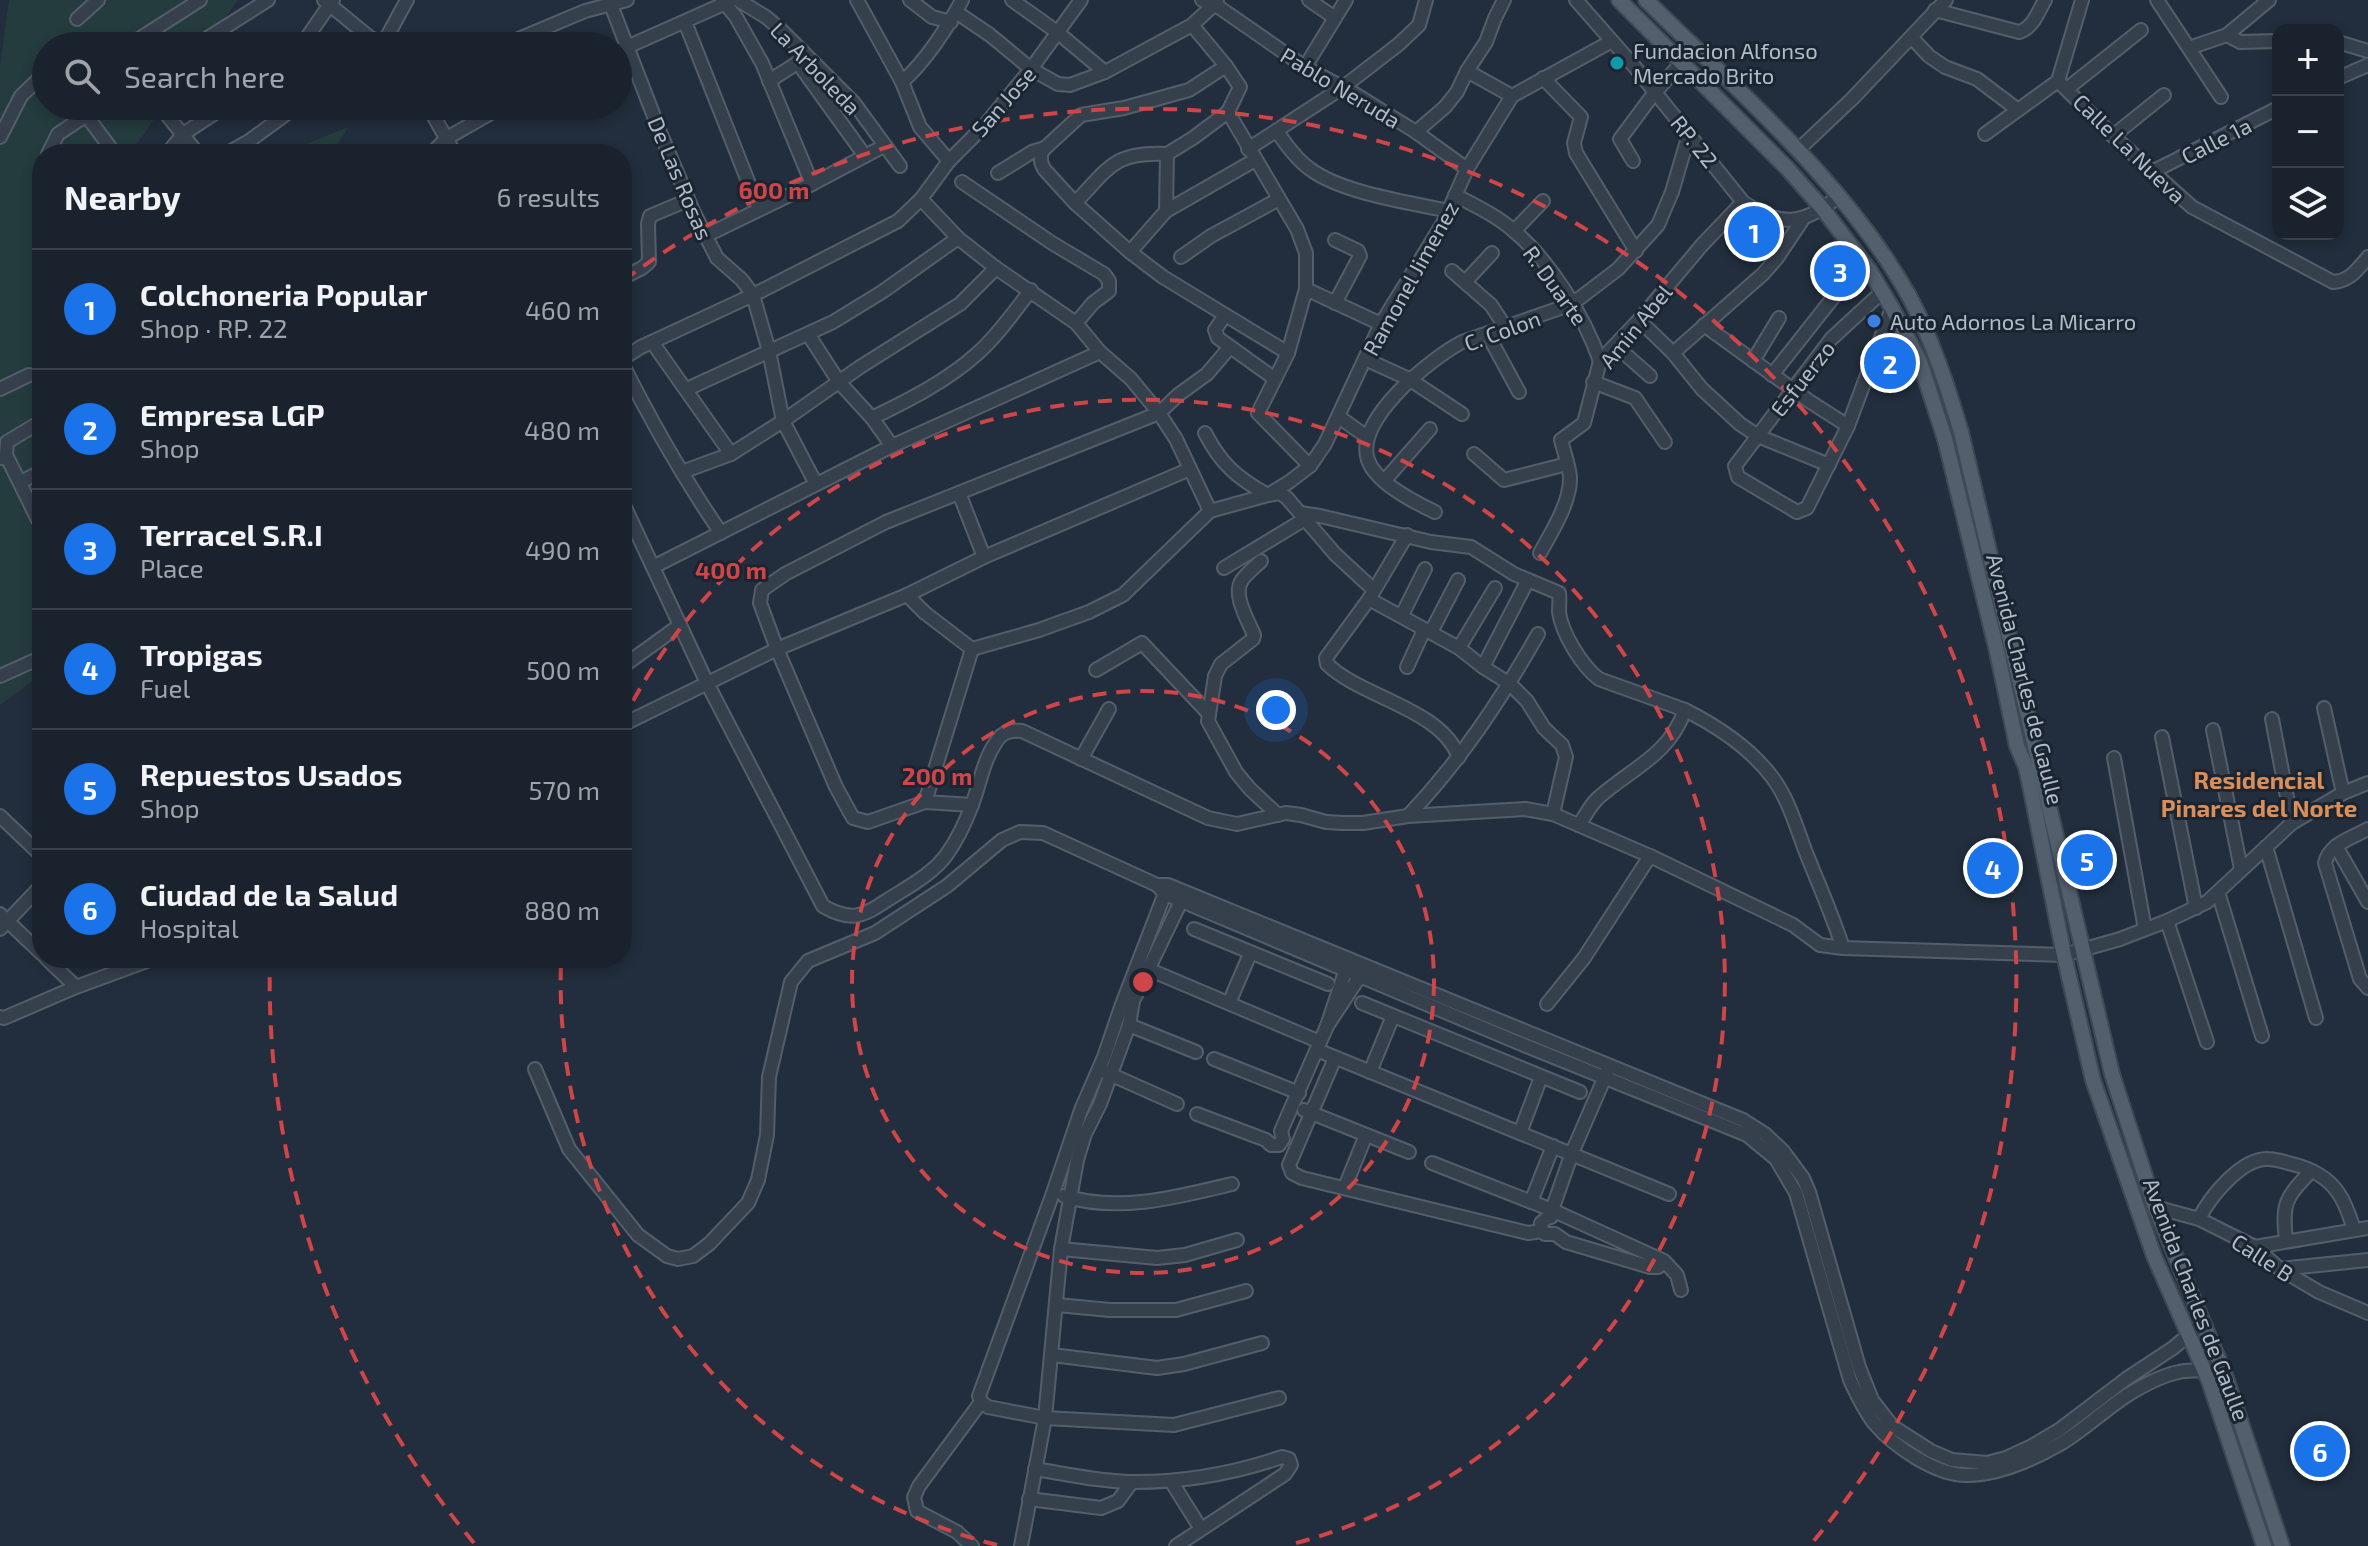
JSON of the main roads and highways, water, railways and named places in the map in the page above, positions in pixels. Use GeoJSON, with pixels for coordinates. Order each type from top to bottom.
{"type":"FeatureCollection","features":[{"type":"Feature","properties":{"kind":"main road","name":"Avenida Charles de Gaulle"},"geometry":{"type":"LineString","coordinates":[[1619,0],[1787,168],[1823,209],[1882,292],[1920,362],[1945,439],[2017,746],[2026,767],[2093,1080],[2154,1256],[2204,1370],[2264,1546]]}},
{"type":"Feature","properties":{"kind":"main road","name":"Avenida Charles de Gaulle"},"geometry":{"type":"LineString","coordinates":[[1646,0],[1798,150],[1839,196],[1861,223],[1908,295],[1936,352],[1961,432],[1996,575],[2112,1074],[2155,1207],[2220,1364],[2282,1546]]}},
{"type":"Feature","properties":{"kind":"main road"},"geometry":{"type":"LineString","coordinates":[[2093,1080],[2112,1074]]}},
{"type":"Feature","properties":{"kind":"place","name":"Fundacion Alfonso Mercado Brito"},"geometry":{"type":"Point","coordinates":[1617,63]}},
{"type":"Feature","properties":{"kind":"place","name":"Colchoneria Popular"},"geometry":{"type":"Point","coordinates":[1754,232]}},
{"type":"Feature","properties":{"kind":"place","name":"Terracel S.R.I"},"geometry":{"type":"Point","coordinates":[1840,271]}},
{"type":"Feature","properties":{"kind":"place","name":"Auto Adornos La Micarro"},"geometry":{"type":"Point","coordinates":[1874,321]}},
{"type":"Feature","properties":{"kind":"place","name":"Empresa LGP"},"geometry":{"type":"Point","coordinates":[1890,363]}},
{"type":"Feature","properties":{"kind":"place","name":"Repuestos Usados"},"geometry":{"type":"Point","coordinates":[2087,860]}},
{"type":"Feature","properties":{"kind":"place","name":"Tropigas"},"geometry":{"type":"Point","coordinates":[1993,868]}},
{"type":"Feature","properties":{"kind":"place","name":"Ciudad de la Salud"},"geometry":{"type":"Point","coordinates":[2320,1451]}},
{"type":"Feature","properties":{"kind":"district","name":"Residencial Pinares del Norte"},"geometry":{"type":"Point","coordinates":[2259,793]}}]}
